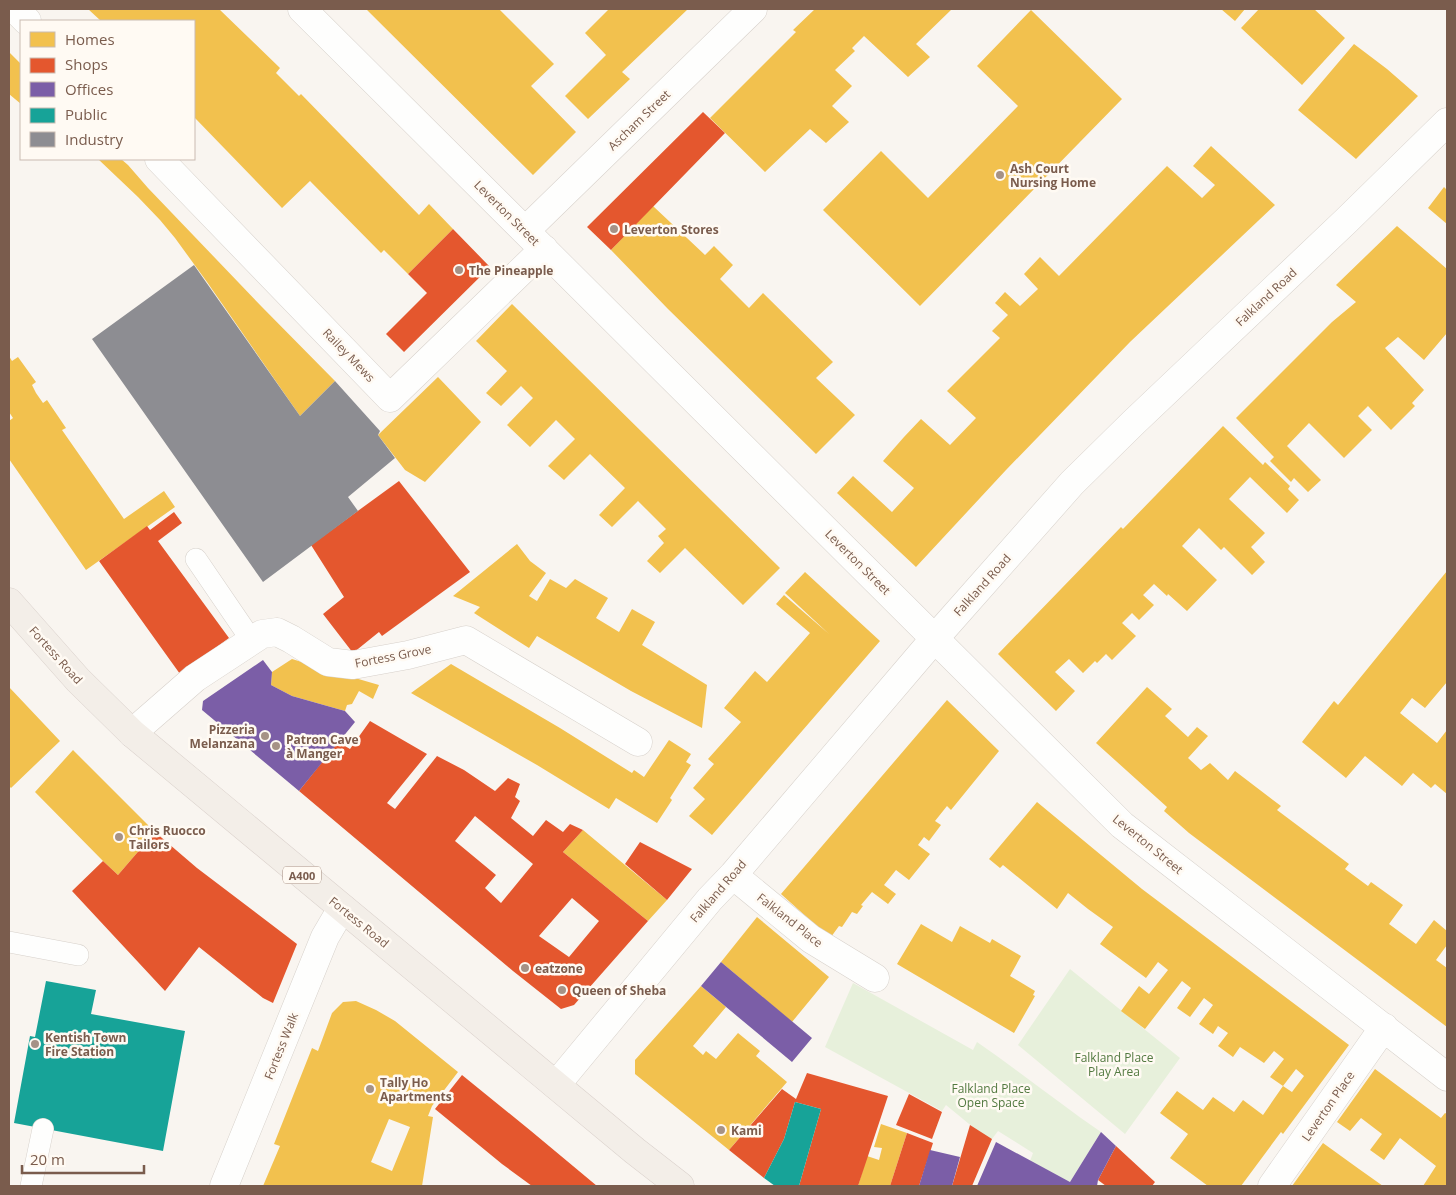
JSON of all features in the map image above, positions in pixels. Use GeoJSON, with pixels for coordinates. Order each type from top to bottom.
{"type":"FeatureCollection","features":[{"type":"Feature","properties":{"kind":"main road","name":"Fortess Road"},"geometry":{"type":"LineString","coordinates":[[9,602],[78,680],[132,733],[635,1151],[680,1186]]}},
{"type":"Feature","properties":{"kind":"street"},"geometry":{"type":"LineString","coordinates":[[15,9],[26,20]]}},
{"type":"Feature","properties":{"kind":"street","name":"Leverton Street"},"geometry":{"type":"LineString","coordinates":[[302,9],[1122,825],[1447,1077]]}},
{"type":"Feature","properties":{"kind":"street","name":"Ascham Street"},"geometry":{"type":"LineString","coordinates":[[534,240],[753,9]]}},
{"type":"Feature","properties":{"kind":"street","name":"Falkland Road"},"geometry":{"type":"LineString","coordinates":[[556,1085],[710,899],[733,875],[935,638],[1072,483],[1447,122]]}},
{"type":"Feature","properties":{"kind":"street","name":"Railey Mews"},"geometry":{"type":"LineString","coordinates":[[160,160],[390,398],[534,240]]}},
{"type":"Feature","properties":{"kind":"street","name":"Fortess Grove"},"geometry":{"type":"LineString","coordinates":[[132,733],[195,678],[262,634],[276,632],[328,662],[353,665],[408,655],[466,640],[638,742]]}},
{"type":"Feature","properties":{"kind":"street","name":"Falkland Place"},"geometry":{"type":"LineString","coordinates":[[733,875],[811,940],[875,978]]}},
{"type":"Feature","properties":{"kind":"street","name":"Fortess Walk"},"geometry":{"type":"LineString","coordinates":[[224,1186],[325,937],[342,908]]}},
{"type":"Feature","properties":{"kind":"street","name":"Leverton Place"},"geometry":{"type":"LineString","coordinates":[[1272,1186],[1384,1027]]}},
{"type":"Feature","properties":{"kind":"lane"},"geometry":{"type":"LineString","coordinates":[[196,559],[252,641]]}},
{"type":"Feature","properties":{"kind":"lane"},"geometry":{"type":"LineString","coordinates":[[9,942],[78,955]]}},
{"type":"Feature","properties":{"kind":"lane"},"geometry":{"type":"LineString","coordinates":[[31,1186],[43,1129]]}},
{"type":"Feature","properties":{"kind":"green space","name":"Falkland Place Play Area"},"geometry":{"type":"Polygon","coordinates":[[[1070,969],[1180,1058],[1125,1134],[1018,1045],[1070,969]]]}},
{"type":"Feature","properties":{"kind":"green space","name":"Falkland Place Open Space"},"geometry":{"type":"Polygon","coordinates":[[[853,983],[973,1050],[977,1042],[1101,1132],[1070,1182],[1030,1161],[1033,1153],[998,1131],[992,1139],[980,1133],[946,1105],[942,1111],[825,1047],[853,983]]]}},
{"type":"Feature","properties":{"kind":"building: Homes"},"geometry":{"type":"Polygon","coordinates":[[[88,9],[219,9],[280,68],[276,73],[299,96],[301,94],[419,215],[429,204],[453,229],[408,274],[384,250],[381,253],[310,181],[282,208],[195,118],[195,20],[100,20],[88,9]]]}},
{"type":"Feature","properties":{"kind":"building: Homes"},"geometry":{"type":"Polygon","coordinates":[[[366,9],[499,9],[554,64],[531,86],[576,132],[533,175],[366,9]]]}},
{"type":"Feature","properties":{"kind":"building: Homes"},"geometry":{"type":"Polygon","coordinates":[[[609,9],[688,9],[622,72],[630,79],[588,119],[565,96],[606,55],[585,33],[609,9]]]}},
{"type":"Feature","properties":{"kind":"building: Homes"},"geometry":{"type":"Polygon","coordinates":[[[815,9],[952,9],[916,44],[930,57],[908,77],[864,36],[852,48],[855,51],[835,70],[852,86],[832,106],[849,122],[826,143],[810,129],[765,172],[710,118],[796,32],[793,30],[815,9]]]}},
{"type":"Feature","properties":{"kind":"building: Homes"},"geometry":{"type":"Polygon","coordinates":[[[1221,9],[1245,9],[1235,21],[1221,9]]]}},
{"type":"Feature","properties":{"kind":"building: Homes"},"geometry":{"type":"Polygon","coordinates":[[[1259,9],[1314,9],[1345,38],[1302,85],[1241,28],[1259,9]]]}},
{"type":"Feature","properties":{"kind":"building: Homes","name":"Ash Court Nursing Home"},"geometry":{"type":"Polygon","coordinates":[[[1031,10],[1122,99],[920,306],[823,210],[881,151],[928,198],[1018,106],[977,66],[1031,10]]]}},
{"type":"Feature","properties":{"kind":"building: Homes"},"geometry":{"type":"Polygon","coordinates":[[[1354,44],[1418,96],[1356,159],[1298,110],[1354,44]]]}},
{"type":"Feature","properties":{"kind":"building: Homes"},"geometry":{"type":"Polygon","coordinates":[[[9,52],[20,63],[20,103],[9,94],[9,52]]]}},
{"type":"Feature","properties":{"kind":"building: Homes"},"geometry":{"type":"Polygon","coordinates":[[[1211,146],[1275,205],[1130,342],[1006,470],[916,567],[837,493],[853,476],[892,512],[914,488],[883,461],[904,437],[921,419],[950,445],[976,418],[947,391],[1000,338],[992,331],[1008,315],[995,303],[1005,292],[1020,306],[1038,289],[1024,274],[1040,257],[1059,276],[1167,166],[1202,198],[1215,185],[1193,166],[1211,146]]]}},
{"type":"Feature","properties":{"kind":"building: Homes"},"geometry":{"type":"Polygon","coordinates":[[[99,160],[122,160],[128,165],[262,307],[335,381],[300,416],[175,238],[138,197],[99,160]]]}},
{"type":"Feature","properties":{"kind":"building: Homes"},"geometry":{"type":"Polygon","coordinates":[[[1444,187],[1447,190],[1447,224],[1428,208],[1444,187]]]}},
{"type":"Feature","properties":{"kind":"building: Homes"},"geometry":{"type":"Polygon","coordinates":[[[653,206],[705,255],[714,246],[733,265],[720,279],[749,308],[763,293],[833,362],[816,378],[855,415],[816,454],[668,309],[611,250],[653,206]]]}},
{"type":"Feature","properties":{"kind":"building: Homes"},"geometry":{"type":"Polygon","coordinates":[[[1397,226],[1447,269],[1447,333],[1424,360],[1398,337],[1385,348],[1424,390],[1412,403],[1415,406],[1391,430],[1368,406],[1358,416],[1372,430],[1344,458],[1309,423],[1287,446],[1321,480],[1308,492],[1294,478],[1291,482],[1270,461],[1274,457],[1236,418],[1332,322],[1356,302],[1336,285],[1397,226]]]}},
{"type":"Feature","properties":{"kind":"building: Homes"},"geometry":{"type":"Polygon","coordinates":[[[512,304],[780,568],[743,605],[685,548],[660,573],[647,561],[664,543],[658,536],[666,529],[638,501],[612,527],[599,515],[625,488],[590,454],[564,480],[548,466],[575,439],[556,420],[530,447],[507,425],[533,398],[521,386],[501,406],[486,393],[507,371],[476,341],[512,304]]]}},
{"type":"Feature","properties":{"kind":"building: Homes"},"geometry":{"type":"Polygon","coordinates":[[[9,356],[12,361],[18,357],[36,382],[32,385],[36,393],[43,403],[47,400],[66,428],[62,430],[124,519],[164,491],[175,507],[86,570],[9,459],[9,421],[13,418],[9,412],[9,356]]]}},
{"type":"Feature","properties":{"kind":"building: Homes"},"geometry":{"type":"Polygon","coordinates":[[[438,377],[481,422],[425,482],[405,470],[378,435],[438,377]]]}},
{"type":"Feature","properties":{"kind":"building: Homes"},"geometry":{"type":"Polygon","coordinates":[[[1223,426],[1263,465],[1265,462],[1290,486],[1288,489],[1299,500],[1287,513],[1250,477],[1229,499],[1265,533],[1251,547],[1265,562],[1252,575],[1224,547],[1221,550],[1199,528],[1182,546],[1217,580],[1187,611],[1154,584],[1143,595],[1154,605],[1139,620],[1132,613],[1122,623],[1136,636],[1112,660],[1106,654],[1097,663],[1095,661],[1083,673],[1069,659],[1055,672],[1075,691],[1056,711],[998,654],[1121,527],[1123,529],[1223,426]]]}},
{"type":"Feature","properties":{"kind":"building: Homes"},"geometry":{"type":"Polygon","coordinates":[[[517,544],[530,561],[546,573],[529,596],[537,601],[550,579],[566,588],[575,579],[608,598],[596,618],[619,632],[632,609],[655,622],[642,645],[707,685],[702,728],[631,691],[537,636],[529,648],[474,613],[480,607],[453,596],[517,544]]]}},
{"type":"Feature","properties":{"kind":"building: Homes"},"geometry":{"type":"Polygon","coordinates":[[[1447,571],[1447,682],[1425,708],[1412,698],[1400,713],[1437,743],[1447,730],[1447,794],[1435,784],[1431,788],[1413,773],[1402,786],[1365,756],[1346,778],[1302,742],[1334,701],[1338,705],[1447,571]]]}},
{"type":"Feature","properties":{"kind":"building: Homes"},"geometry":{"type":"Polygon","coordinates":[[[805,572],[880,641],[712,835],[689,816],[705,799],[693,788],[714,764],[708,759],[741,722],[724,708],[755,671],[767,682],[810,633],[776,604],[784,595],[829,634],[785,593],[805,572]]]}},
{"type":"Feature","properties":{"kind":"building: Homes"},"geometry":{"type":"Polygon","coordinates":[[[292,659],[379,685],[373,699],[359,691],[352,704],[347,705],[345,711],[292,696],[271,685],[272,672],[292,659]]]}},
{"type":"Feature","properties":{"kind":"building: Homes"},"geometry":{"type":"Polygon","coordinates":[[[451,664],[632,773],[634,770],[644,777],[669,740],[691,754],[686,762],[691,765],[657,823],[616,798],[609,809],[537,765],[411,693],[451,664]]]}},
{"type":"Feature","properties":{"kind":"building: Homes"},"geometry":{"type":"Polygon","coordinates":[[[9,687],[60,741],[11,788],[9,786],[9,687]]]}},
{"type":"Feature","properties":{"kind":"building: Homes"},"geometry":{"type":"Polygon","coordinates":[[[1147,687],[1172,709],[1165,716],[1188,737],[1197,727],[1208,736],[1188,758],[1201,770],[1210,763],[1228,780],[1235,771],[1281,806],[1277,810],[1349,864],[1345,869],[1368,886],[1371,882],[1403,905],[1389,924],[1416,944],[1434,920],[1447,931],[1447,945],[1436,960],[1447,968],[1447,1027],[1189,833],[1164,811],[1167,807],[1096,743],[1147,687]]]}},
{"type":"Feature","properties":{"kind":"building: Homes"},"geometry":{"type":"Polygon","coordinates":[[[947,700],[999,751],[951,810],[947,806],[935,821],[941,825],[929,841],[924,837],[918,845],[930,854],[909,880],[896,870],[884,885],[896,894],[888,904],[872,892],[861,905],[863,906],[857,914],[852,912],[842,927],[839,926],[831,937],[781,894],[947,700]]]}},
{"type":"Feature","properties":{"kind":"building: Homes"},"geometry":{"type":"Polygon","coordinates":[[[73,750],[155,832],[118,875],[35,792],[73,750]]]}},
{"type":"Feature","properties":{"kind":"building: Homes"},"geometry":{"type":"Polygon","coordinates":[[[1037,802],[1142,889],[1349,1045],[1283,1134],[1281,1132],[1241,1186],[1208,1186],[1170,1158],[1188,1134],[1160,1113],[1177,1091],[1203,1110],[1213,1097],[1234,1112],[1243,1100],[1263,1115],[1283,1086],[1270,1077],[1284,1059],[1274,1051],[1264,1063],[1240,1047],[1233,1057],[1218,1046],[1228,1033],[1218,1026],[1213,1034],[1199,1024],[1213,1005],[1204,998],[1190,1017],[1177,1008],[1191,988],[1182,981],[1145,1029],[1121,1011],[1139,986],[1149,994],[1168,970],[1158,962],[1146,978],[1100,944],[1113,927],[1068,893],[1057,909],[1003,865],[1000,868],[989,859],[1037,802]],[[1296,1069],[1283,1086],[1292,1092],[1304,1076],[1296,1069]]]}},
{"type":"Feature","properties":{"kind":"building: Homes"},"geometry":{"type":"Polygon","coordinates":[[[583,830],[667,900],[648,921],[563,852],[583,830]]]}},
{"type":"Feature","properties":{"kind":"building: Homes"},"geometry":{"type":"Polygon","coordinates":[[[757,917],[829,977],[792,1022],[721,962],[757,917]]]}},
{"type":"Feature","properties":{"kind":"building: Homes"},"geometry":{"type":"Polygon","coordinates":[[[921,924],[952,942],[960,926],[990,943],[992,939],[1021,956],[1010,976],[1035,991],[1033,995],[1035,996],[1014,1033],[897,964],[921,924]]]}},
{"type":"Feature","properties":{"kind":"building: Homes"},"geometry":{"type":"Polygon","coordinates":[[[701,986],[726,1007],[693,1046],[703,1055],[706,1051],[716,1059],[738,1033],[760,1051],[756,1056],[787,1082],[729,1150],[635,1074],[635,1060],[701,986]]]}},
{"type":"Feature","properties":{"kind":"building: Homes","name":"Tally Ho Apartments"},"geometry":{"type":"Polygon","coordinates":[[[356,1001],[395,1021],[458,1072],[432,1106],[428,1116],[433,1117],[422,1186],[263,1186],[280,1146],[274,1144],[312,1048],[318,1051],[332,1013],[343,1002],[356,1001]],[[389,1119],[371,1162],[392,1171],[410,1127],[389,1119]]]}},
{"type":"Feature","properties":{"kind":"building: Homes"},"geometry":{"type":"Polygon","coordinates":[[[1375,1069],[1441,1118],[1445,1113],[1447,1114],[1447,1186],[1423,1186],[1436,1166],[1400,1138],[1384,1160],[1370,1150],[1382,1134],[1361,1118],[1350,1131],[1337,1122],[1375,1069]]]}},
{"type":"Feature","properties":{"kind":"building: Homes"},"geometry":{"type":"Polygon","coordinates":[[[881,1124],[907,1133],[890,1186],[858,1186],[867,1156],[879,1160],[882,1148],[874,1147],[881,1124]]]}},
{"type":"Feature","properties":{"kind":"building: Homes"},"geometry":{"type":"Polygon","coordinates":[[[1323,1143],[1359,1169],[1383,1186],[1292,1186],[1323,1143]]]}},
{"type":"Feature","properties":{"kind":"building: Shops"},"geometry":{"type":"Polygon","coordinates":[[[703,112],[725,133],[611,250],[587,227],[703,112]]]}},
{"type":"Feature","properties":{"kind":"building: Shops"},"geometry":{"type":"Polygon","coordinates":[[[453,229],[490,267],[404,352],[386,334],[427,293],[408,274],[453,229]]]}},
{"type":"Feature","properties":{"kind":"building: Shops"},"geometry":{"type":"Polygon","coordinates":[[[399,481],[470,572],[382,636],[379,632],[353,653],[323,614],[344,597],[311,545],[399,481]]]}},
{"type":"Feature","properties":{"kind":"building: Shops"},"geometry":{"type":"Polygon","coordinates":[[[174,512],[182,523],[158,541],[229,638],[180,674],[99,561],[147,526],[150,530],[174,512]]]}},
{"type":"Feature","properties":{"kind":"building: Shops"},"geometry":{"type":"Polygon","coordinates":[[[370,721],[427,754],[387,803],[395,809],[437,756],[464,770],[495,791],[508,778],[520,784],[515,797],[520,801],[511,818],[533,836],[546,820],[563,832],[570,824],[583,830],[563,852],[648,921],[574,1005],[561,1009],[299,791],[338,742],[350,749],[370,721]],[[475,816],[455,841],[496,875],[485,888],[501,903],[533,864],[475,816]],[[572,898],[539,936],[569,957],[599,921],[572,898]]]}},
{"type":"Feature","properties":{"kind":"building: Shops"},"geometry":{"type":"Polygon","coordinates":[[[155,832],[197,868],[297,944],[273,1003],[263,998],[199,947],[165,991],[72,891],[103,861],[118,875],[155,832]]]}},
{"type":"Feature","properties":{"kind":"building: Shops"},"geometry":{"type":"Polygon","coordinates":[[[640,842],[692,869],[667,900],[625,864],[640,842]]]}},
{"type":"Feature","properties":{"kind":"building: Shops"},"geometry":{"type":"Polygon","coordinates":[[[807,1073],[888,1096],[858,1186],[799,1186],[821,1109],[795,1102],[784,1139],[764,1178],[729,1150],[782,1089],[796,1099],[807,1073]]]}},
{"type":"Feature","properties":{"kind":"building: Shops"},"geometry":{"type":"Polygon","coordinates":[[[462,1075],[597,1186],[532,1186],[435,1109],[462,1075]]]}},
{"type":"Feature","properties":{"kind":"building: Shops"},"geometry":{"type":"Polygon","coordinates":[[[909,1094],[942,1112],[932,1139],[896,1125],[909,1094]]]}},
{"type":"Feature","properties":{"kind":"building: Shops"},"geometry":{"type":"Polygon","coordinates":[[[970,1125],[992,1139],[972,1186],[952,1186],[970,1125]]]}},
{"type":"Feature","properties":{"kind":"building: Shops"},"geometry":{"type":"Polygon","coordinates":[[[907,1133],[933,1143],[919,1186],[890,1186],[907,1133]]]}},
{"type":"Feature","properties":{"kind":"building: Shops"},"geometry":{"type":"Polygon","coordinates":[[[1116,1146],[1155,1182],[1152,1186],[1106,1186],[1098,1180],[1116,1146]]]}},
{"type":"Feature","properties":{"kind":"building: Offices"},"geometry":{"type":"Polygon","coordinates":[[[263,660],[272,672],[271,685],[292,696],[345,711],[355,722],[299,791],[202,710],[203,701],[263,660]]]}},
{"type":"Feature","properties":{"kind":"building: Offices"},"geometry":{"type":"Polygon","coordinates":[[[721,962],[812,1038],[792,1062],[701,986],[721,962]]]}},
{"type":"Feature","properties":{"kind":"building: Offices"},"geometry":{"type":"Polygon","coordinates":[[[1101,1132],[1116,1146],[1098,1180],[1097,1186],[977,1186],[996,1142],[1070,1182],[1101,1132]]]}},
{"type":"Feature","properties":{"kind":"building: Offices"},"geometry":{"type":"Polygon","coordinates":[[[930,1150],[960,1157],[952,1186],[919,1186],[930,1150]]]}},
{"type":"Feature","properties":{"kind":"building: Public"},"geometry":{"type":"Polygon","coordinates":[[[46,981],[96,990],[91,1014],[185,1031],[163,1151],[14,1123],[30,1036],[35,1037],[46,981]]]}},
{"type":"Feature","properties":{"kind":"building: Public"},"geometry":{"type":"Polygon","coordinates":[[[795,1102],[821,1109],[799,1186],[775,1186],[764,1178],[784,1139],[795,1102]]]}},
{"type":"Feature","properties":{"kind":"building: Industry"},"geometry":{"type":"Polygon","coordinates":[[[194,265],[300,416],[335,381],[380,431],[378,435],[395,458],[348,497],[358,511],[263,582],[92,339],[194,265]]]}},
{"type":"Feature","properties":{"kind":"place","name":"Ash Court Nursing Home"},"geometry":{"type":"Point","coordinates":[1000,175]}},
{"type":"Feature","properties":{"kind":"place","name":"Leverton Stores"},"geometry":{"type":"Point","coordinates":[614,229]}},
{"type":"Feature","properties":{"kind":"place","name":"The Pineapple"},"geometry":{"type":"Point","coordinates":[459,270]}},
{"type":"Feature","properties":{"kind":"place","name":"Pizzeria Melanzana"},"geometry":{"type":"Point","coordinates":[265,736]}},
{"type":"Feature","properties":{"kind":"place","name":"Patron Cave à Manger"},"geometry":{"type":"Point","coordinates":[276,746]}},
{"type":"Feature","properties":{"kind":"place","name":"Chris Ruocco Tailors"},"geometry":{"type":"Point","coordinates":[119,837]}},
{"type":"Feature","properties":{"kind":"place","name":"eatzone"},"geometry":{"type":"Point","coordinates":[525,968]}},
{"type":"Feature","properties":{"kind":"place","name":"Queen of Sheba"},"geometry":{"type":"Point","coordinates":[562,990]}},
{"type":"Feature","properties":{"kind":"place","name":"Kentish Town Fire Station"},"geometry":{"type":"Point","coordinates":[35,1044]}},
{"type":"Feature","properties":{"kind":"place","name":"Tally Ho Apartments"},"geometry":{"type":"Point","coordinates":[370,1089]}},
{"type":"Feature","properties":{"kind":"place","name":"Kami"},"geometry":{"type":"Point","coordinates":[721,1130]}}]}
